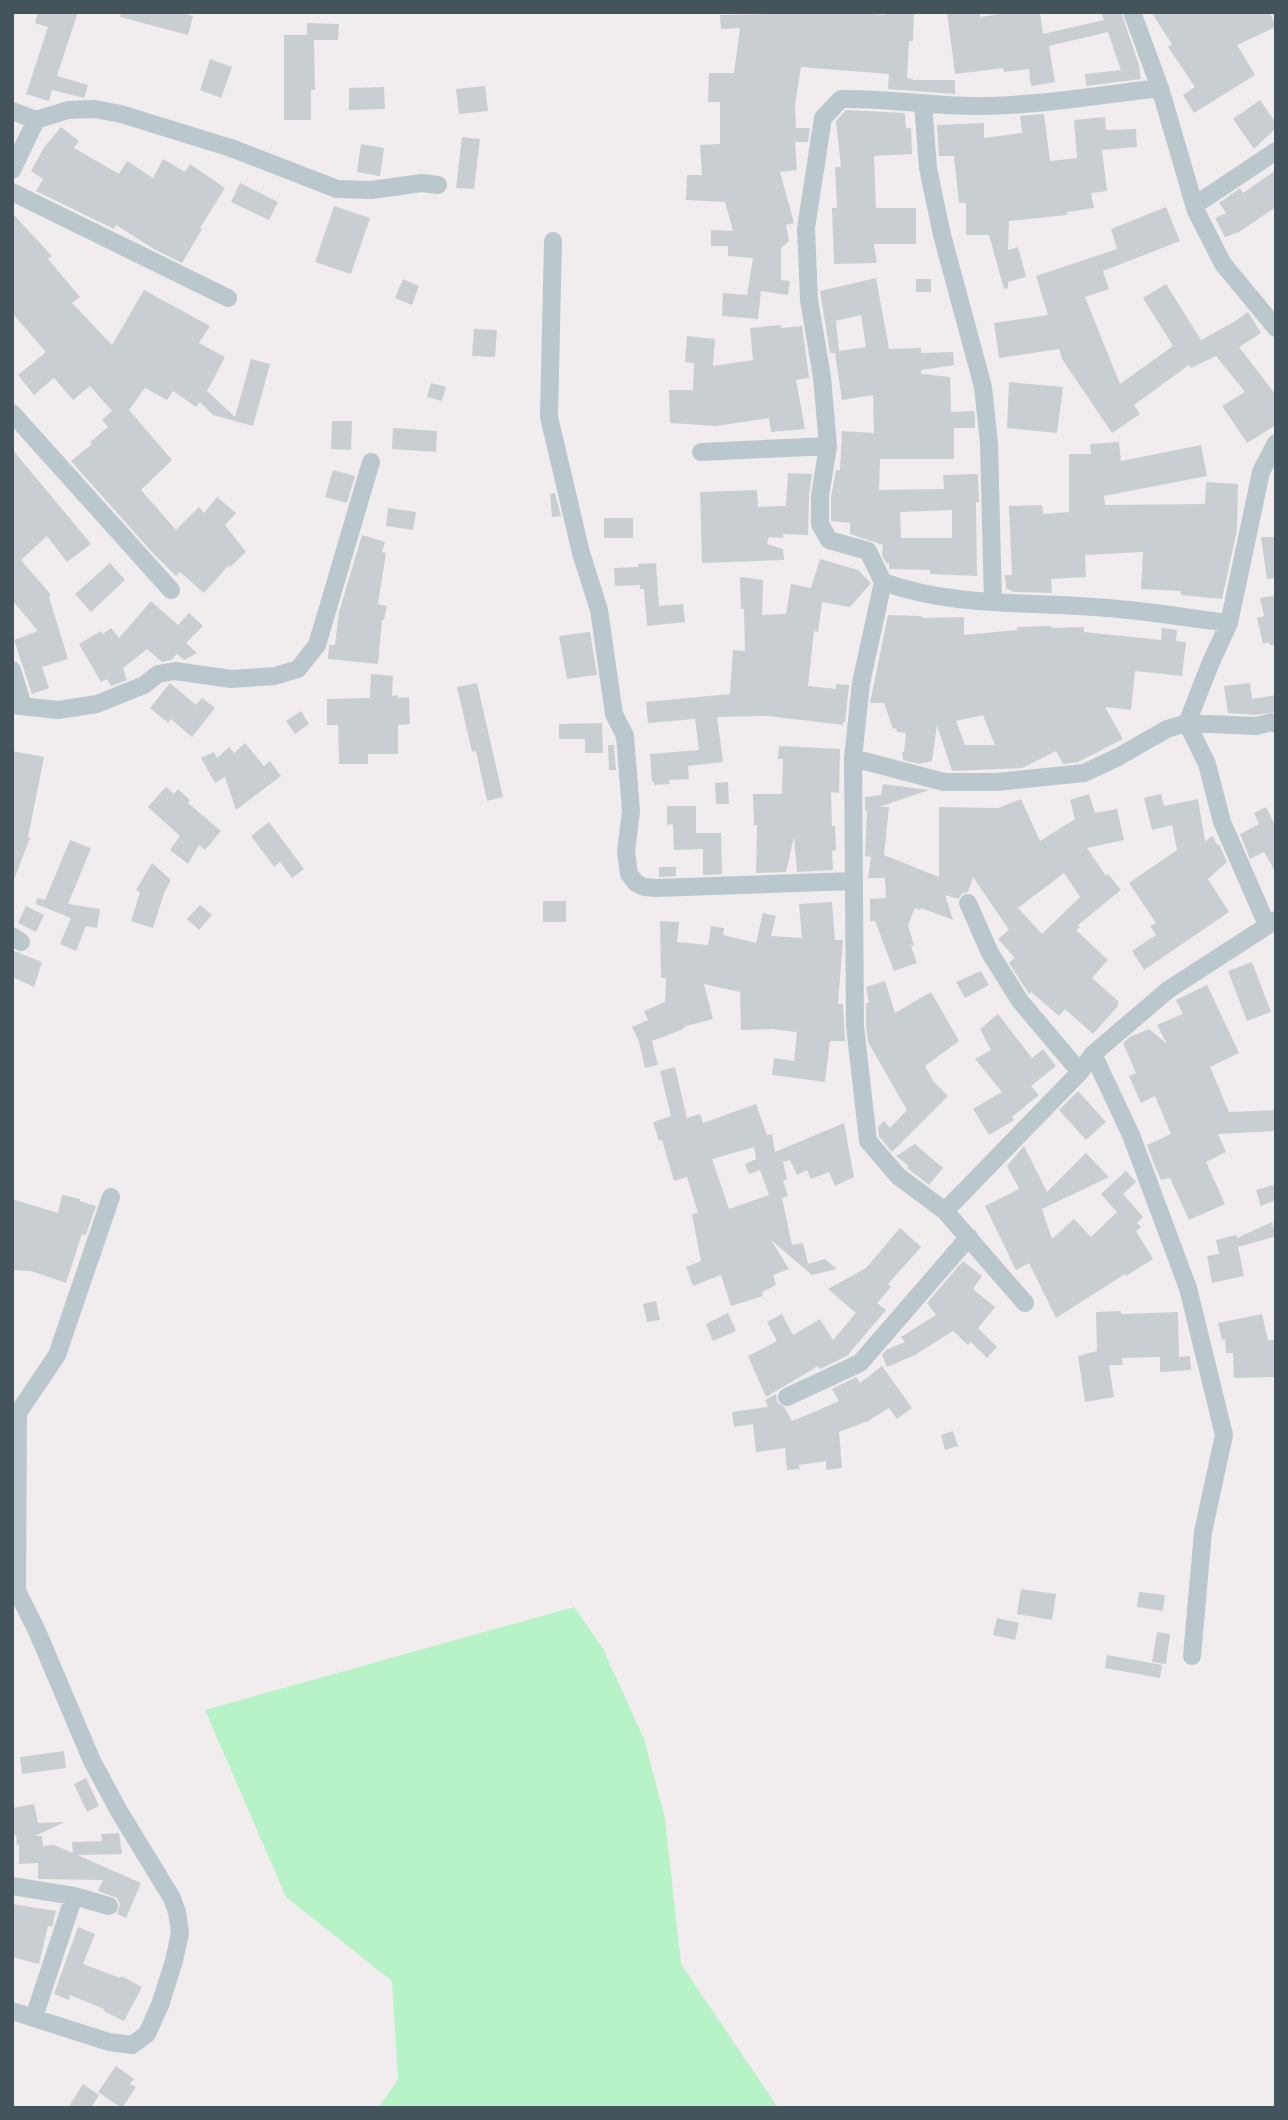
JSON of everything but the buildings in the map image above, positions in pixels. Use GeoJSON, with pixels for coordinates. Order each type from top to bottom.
{"type":"FeatureCollection","features":[{"type":"Feature","properties":{"kind":"street"},"geometry":{"type":"LineString","coordinates":[[1132,12],[1160,88],[1195,205],[1223,264],[1276,328]]}},
{"type":"Feature","properties":{"kind":"street"},"geometry":{"type":"LineString","coordinates":[[1025,1303],[945,1211],[898,1176],[867,1141],[855,1026],[853,758],[861,683],[883,582],[868,551],[829,540],[820,524],[820,496],[828,446],[822,377],[809,300],[807,228],[823,118],[841,99],[876,98],[976,106],[1034,103],[1160,88]]}},
{"type":"Feature","properties":{"kind":"street"},"geometry":{"type":"LineString","coordinates":[[923,103],[928,168],[936,208],[984,387],[989,443],[993,602]]}},
{"type":"Feature","properties":{"kind":"street"},"geometry":{"type":"LineString","coordinates":[[12,111],[36,120],[68,110],[95,109],[232,148],[337,189],[371,190],[422,183],[438,185]]}},
{"type":"Feature","properties":{"kind":"street"},"geometry":{"type":"LineString","coordinates":[[12,170],[36,120]]}},
{"type":"Feature","properties":{"kind":"street"},"geometry":{"type":"LineString","coordinates":[[1195,205],[1276,151]]}},
{"type":"Feature","properties":{"kind":"street"},"geometry":{"type":"LineString","coordinates":[[12,192],[228,298]]}},
{"type":"Feature","properties":{"kind":"street"},"geometry":{"type":"LineString","coordinates":[[552,241],[549,416],[599,611],[612,706],[625,736],[630,774],[631,811],[626,852],[629,874],[636,883],[656,888],[853,881]]}},
{"type":"Feature","properties":{"kind":"street"},"geometry":{"type":"LineString","coordinates":[[12,413],[172,590]]}},
{"type":"Feature","properties":{"kind":"street"},"geometry":{"type":"LineString","coordinates":[[945,1211],[1080,1072],[1093,1054],[1168,990],[1271,923],[1222,822],[1207,764],[1187,723],[1229,623],[1261,472],[1276,443]]}},
{"type":"Feature","properties":{"kind":"street"},"geometry":{"type":"LineString","coordinates":[[701,452],[828,446]]}},
{"type":"Feature","properties":{"kind":"street"},"geometry":{"type":"LineString","coordinates":[[12,670],[18,705],[58,710],[97,704],[144,685],[158,674],[175,671],[231,679],[275,676],[298,669],[317,645],[371,463]]}},
{"type":"Feature","properties":{"kind":"street"},"geometry":{"type":"LineString","coordinates":[[883,582],[947,599],[1107,608],[1229,623]]}},
{"type":"Feature","properties":{"kind":"street"},"geometry":{"type":"LineString","coordinates":[[853,758],[944,782],[996,782],[1084,772],[1118,757],[1167,729],[1187,723],[1256,726],[1272,722],[1276,724]]}},
{"type":"Feature","properties":{"kind":"street"},"geometry":{"type":"LineString","coordinates":[[968,903],[990,953],[1020,1001],[1080,1072]]}},
{"type":"Feature","properties":{"kind":"street"},"geometry":{"type":"LineString","coordinates":[[1093,1054],[1131,1135],[1188,1288],[1224,1435],[1203,1532],[1192,1656]]}},
{"type":"Feature","properties":{"kind":"street"},"geometry":{"type":"LineString","coordinates":[[12,2011],[109,2042],[132,2045],[147,2034],[160,2005],[180,1933],[172,1898],[92,1761],[37,1631],[15,1591],[15,1413],[57,1355],[111,1197]]}},
{"type":"Feature","properties":{"kind":"street"},"geometry":{"type":"LineString","coordinates":[[787,1397],[860,1363],[970,1237]]}},
{"type":"Feature","properties":{"kind":"street"},"geometry":{"type":"LineString","coordinates":[[12,1886],[74,1896],[109,1906]]}},
{"type":"Feature","properties":{"kind":"street"},"geometry":{"type":"LineString","coordinates":[[34,2017],[74,1896]]}},
{"type":"Feature","properties":{"kind":"green space"},"geometry":{"type":"Polygon","coordinates":[[[574,1607],[603,1649],[644,1739],[665,1818],[681,1964],[778,2108],[378,2108],[398,2080],[392,1981],[286,1897],[205,1710],[574,1607]]]}}]}
